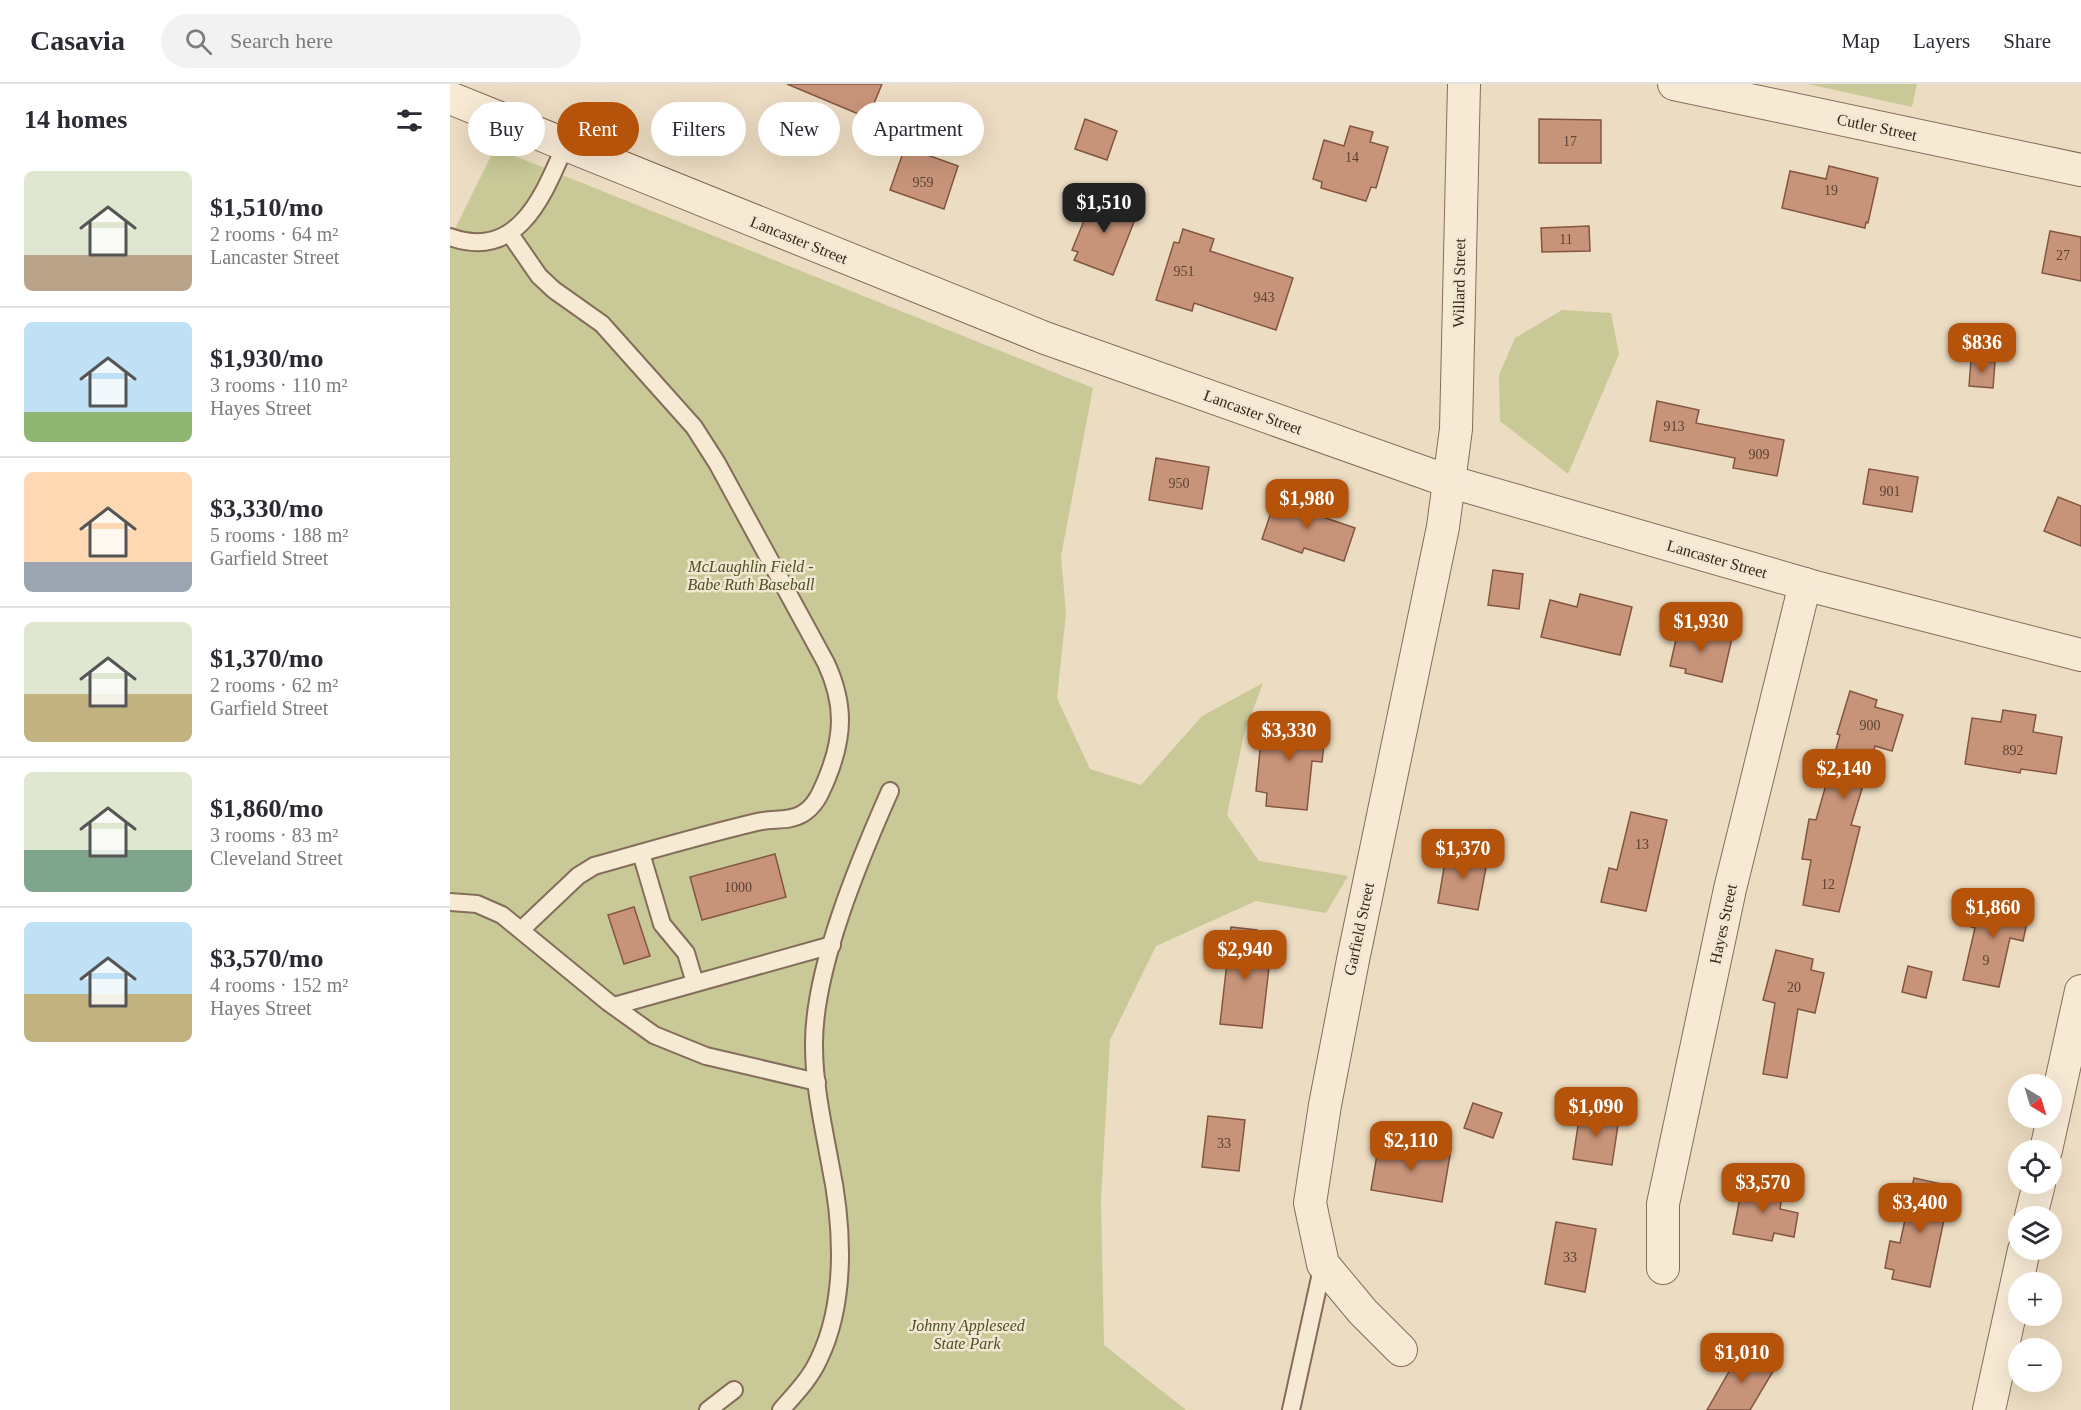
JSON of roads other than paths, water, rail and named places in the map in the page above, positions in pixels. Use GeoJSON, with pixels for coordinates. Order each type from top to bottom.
{"type":"FeatureCollection","features":[{"type":"Feature","properties":{"kind":"street","name":"Willard Street"},"geometry":{"type":"LineString","coordinates":[[1448,481],[1455,429],[1464,84]]}},
{"type":"Feature","properties":{"kind":"street","name":"Cutler Street"},"geometry":{"type":"LineString","coordinates":[[1674,84],[2081,170]]}},
{"type":"Feature","properties":{"kind":"street","name":"Lancaster Street"},"geometry":{"type":"LineString","coordinates":[[450,98],[557,143]]}},
{"type":"Feature","properties":{"kind":"street","name":"Lancaster Street"},"geometry":{"type":"LineString","coordinates":[[590,156],[1045,338],[1448,481],[1805,584],[2081,655]]}},
{"type":"Feature","properties":{"kind":"street","name":"Garfield Street"},"geometry":{"type":"LineString","coordinates":[[1401,1350],[1363,1312],[1323,1264],[1310,1203],[1323,1116],[1443,526],[1448,481]]}},
{"type":"Feature","properties":{"kind":"street","name":"Hayes Street"},"geometry":{"type":"LineString","coordinates":[[1663,1268],[1663,1204],[1730,889],[1805,584]]}},
{"type":"Feature","properties":{"kind":"street"},"geometry":{"type":"LineString","coordinates":[[2048,1140],[2081,991]]}},
{"type":"Feature","properties":{"kind":"street"},"geometry":{"type":"LineString","coordinates":[[1989,1410],[2022,1260]]}},
{"type":"Feature","properties":{"kind":"lane"},"geometry":{"type":"LineString","coordinates":[[450,237],[477,242],[495,240],[510,234],[532,212],[560,156]]}},
{"type":"Feature","properties":{"kind":"lane"},"geometry":{"type":"LineString","coordinates":[[510,234],[539,276],[562,296],[602,324],[694,427],[717,464],[836,684],[840,712],[838,752],[813,806],[794,818],[757,822],[588,868],[521,930]]}},
{"type":"Feature","properties":{"kind":"lane"},"geometry":{"type":"LineString","coordinates":[[781,1410],[804,1384],[819,1359],[832,1322],[838,1283],[839,1240],[837,1202],[822,1128],[817,1082],[814,1046],[818,1004],[825,967],[848,897],[890,791]]}},
{"type":"Feature","properties":{"kind":"lane"},"geometry":{"type":"LineString","coordinates":[[641,853],[662,924],[686,953],[695,983]]}},
{"type":"Feature","properties":{"kind":"lane"},"geometry":{"type":"LineString","coordinates":[[450,902],[465,902],[488,908],[521,930],[614,1006],[654,1035],[682,1048],[715,1059],[817,1082]]}},
{"type":"Feature","properties":{"kind":"lane"},"geometry":{"type":"LineString","coordinates":[[614,1006],[832,945]]}},
{"type":"Feature","properties":{"kind":"lane"},"geometry":{"type":"LineString","coordinates":[[1290,1410],[1323,1264]]}},
{"type":"Feature","properties":{"kind":"lane"},"geometry":{"type":"LineString","coordinates":[[708,1410],[734,1390]]}},
{"type":"Feature","properties":{"kind":"park label","name":"McLaughlin Field - Babe Ruth Baseball"},"geometry":{"type":"Point","coordinates":[751,575]}},
{"type":"Feature","properties":{"kind":"park label","name":"Johnny Appleseed State Park"},"geometry":{"type":"Point","coordinates":[967,1334]}}]}
